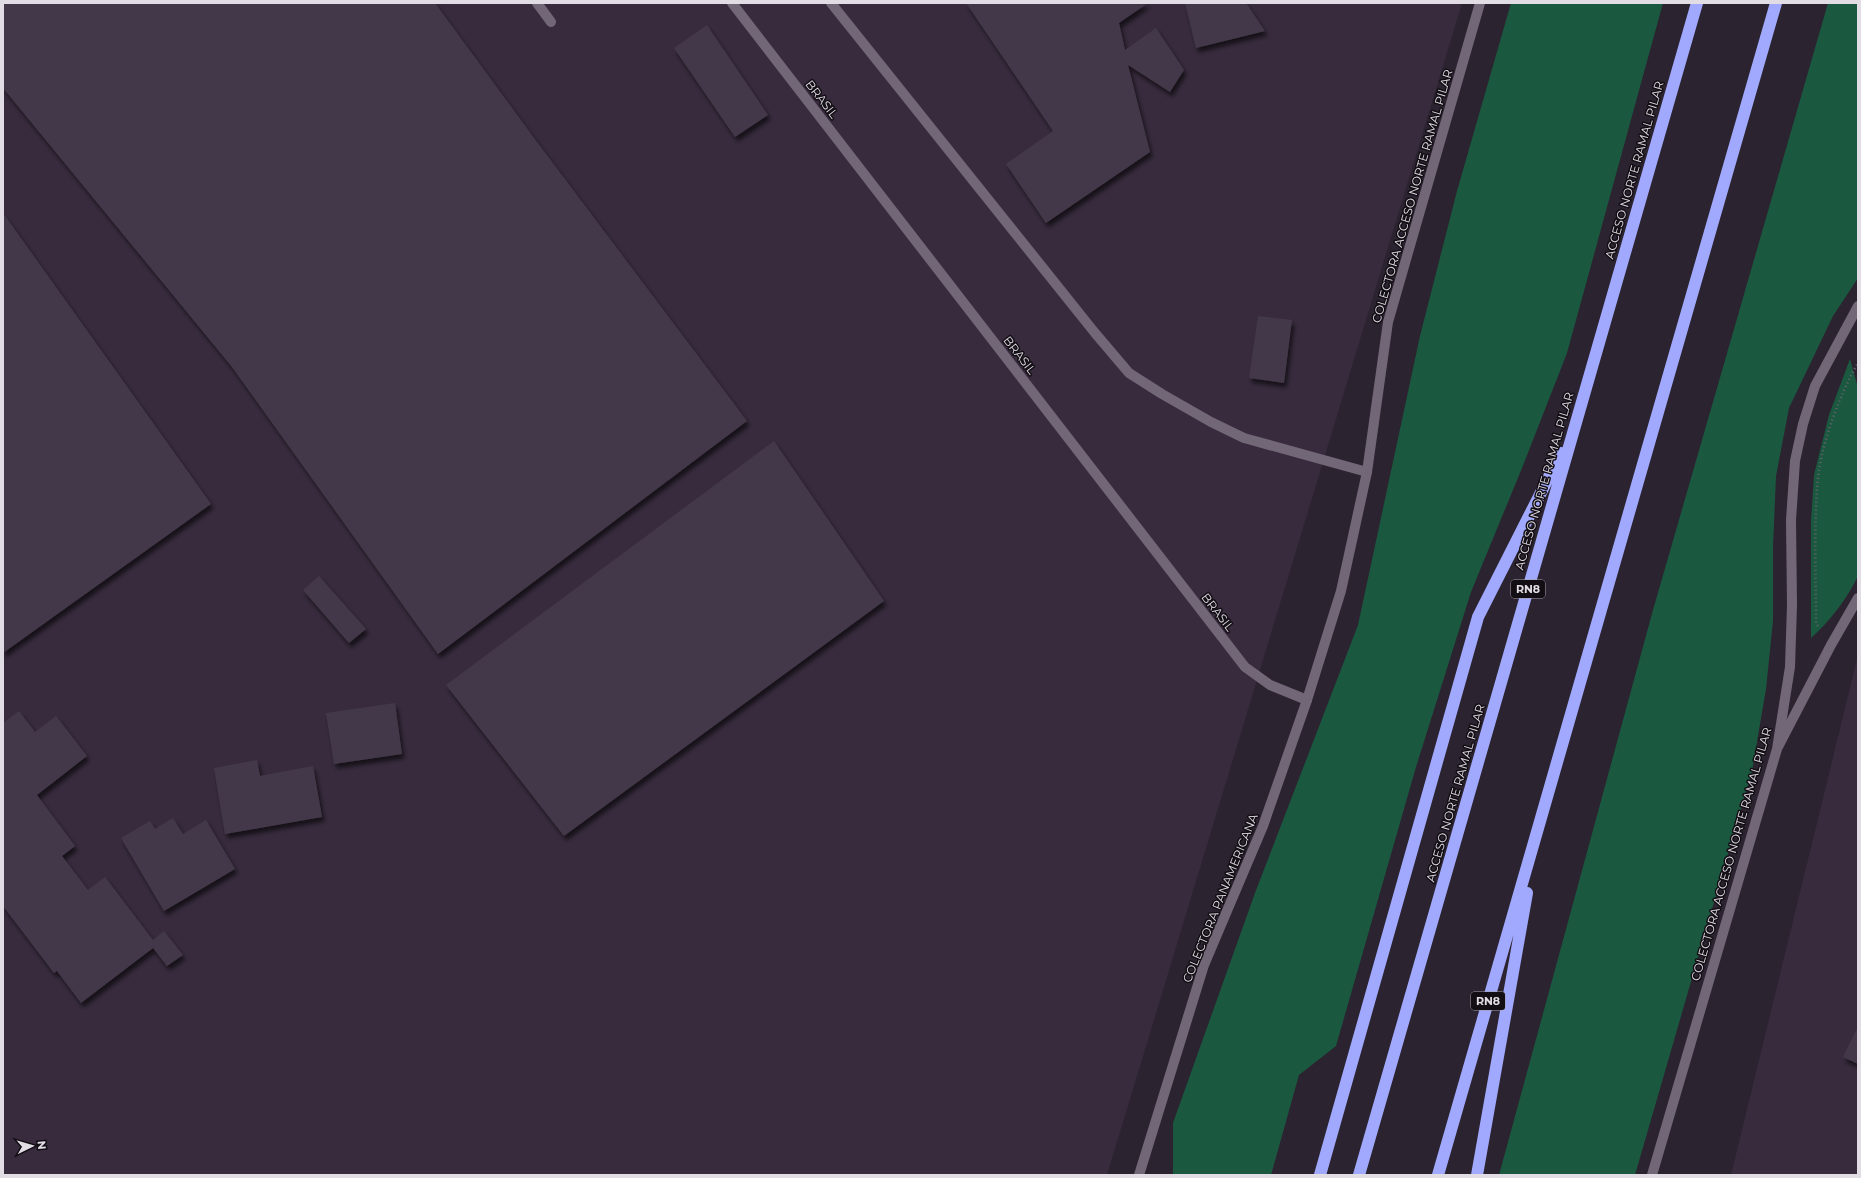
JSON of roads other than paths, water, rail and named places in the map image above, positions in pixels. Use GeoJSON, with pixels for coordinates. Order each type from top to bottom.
{"type":"FeatureCollection","features":[{"type":"Feature","properties":{"kind":"highway","name":"ACCESO NORTE RAMAL PILAR"},"geometry":{"type":"LineString","coordinates":[[1359,1175],[1697,3]]}},
{"type":"Feature","properties":{"kind":"highway","name":"RN8"},"geometry":{"type":"LineString","coordinates":[[1438,1175],[1776,3]]}},
{"type":"Feature","properties":{"kind":"highway"},"geometry":{"type":"LineString","coordinates":[[1320,1175],[1478,618],[1575,427]]}},
{"type":"Feature","properties":{"kind":"highway"},"geometry":{"type":"LineString","coordinates":[[1477,1175],[1538,828]]}},
{"type":"Feature","properties":{"kind":"street"},"geometry":{"type":"LineString","coordinates":[[537,3],[551,22]]}},
{"type":"Feature","properties":{"kind":"street","name":"BRASIL"},"geometry":{"type":"LineString","coordinates":[[732,3],[1245,667],[1270,685],[1307,700]]}},
{"type":"Feature","properties":{"kind":"street"},"geometry":{"type":"LineString","coordinates":[[831,3],[1096,334],[1129,372],[1162,394],[1244,438],[1367,472]]}},
{"type":"Feature","properties":{"kind":"street","name":"COLECTORA ACCESO NORTE RAMAL PILAR"},"geometry":{"type":"LineString","coordinates":[[1307,700],[1341,591],[1367,472],[1388,322],[1480,3]]}},
{"type":"Feature","properties":{"kind":"street","name":"COLECTORA ACCESO NORTE RAMAL PILAR"},"geometry":{"type":"LineString","coordinates":[[1652,1175],[1777,749],[1790,667],[1791,520],[1796,461],[1803,424],[1815,386],[1857,312]]}},
{"type":"Feature","properties":{"kind":"street"},"geometry":{"type":"LineString","coordinates":[[1777,749],[1831,645],[1858,598]]}},
{"type":"Feature","properties":{"kind":"street","name":"COLECTORA PANAMERICANA"},"geometry":{"type":"LineString","coordinates":[[1139,1175],[1204,965],[1263,826],[1307,700]]}}]}
